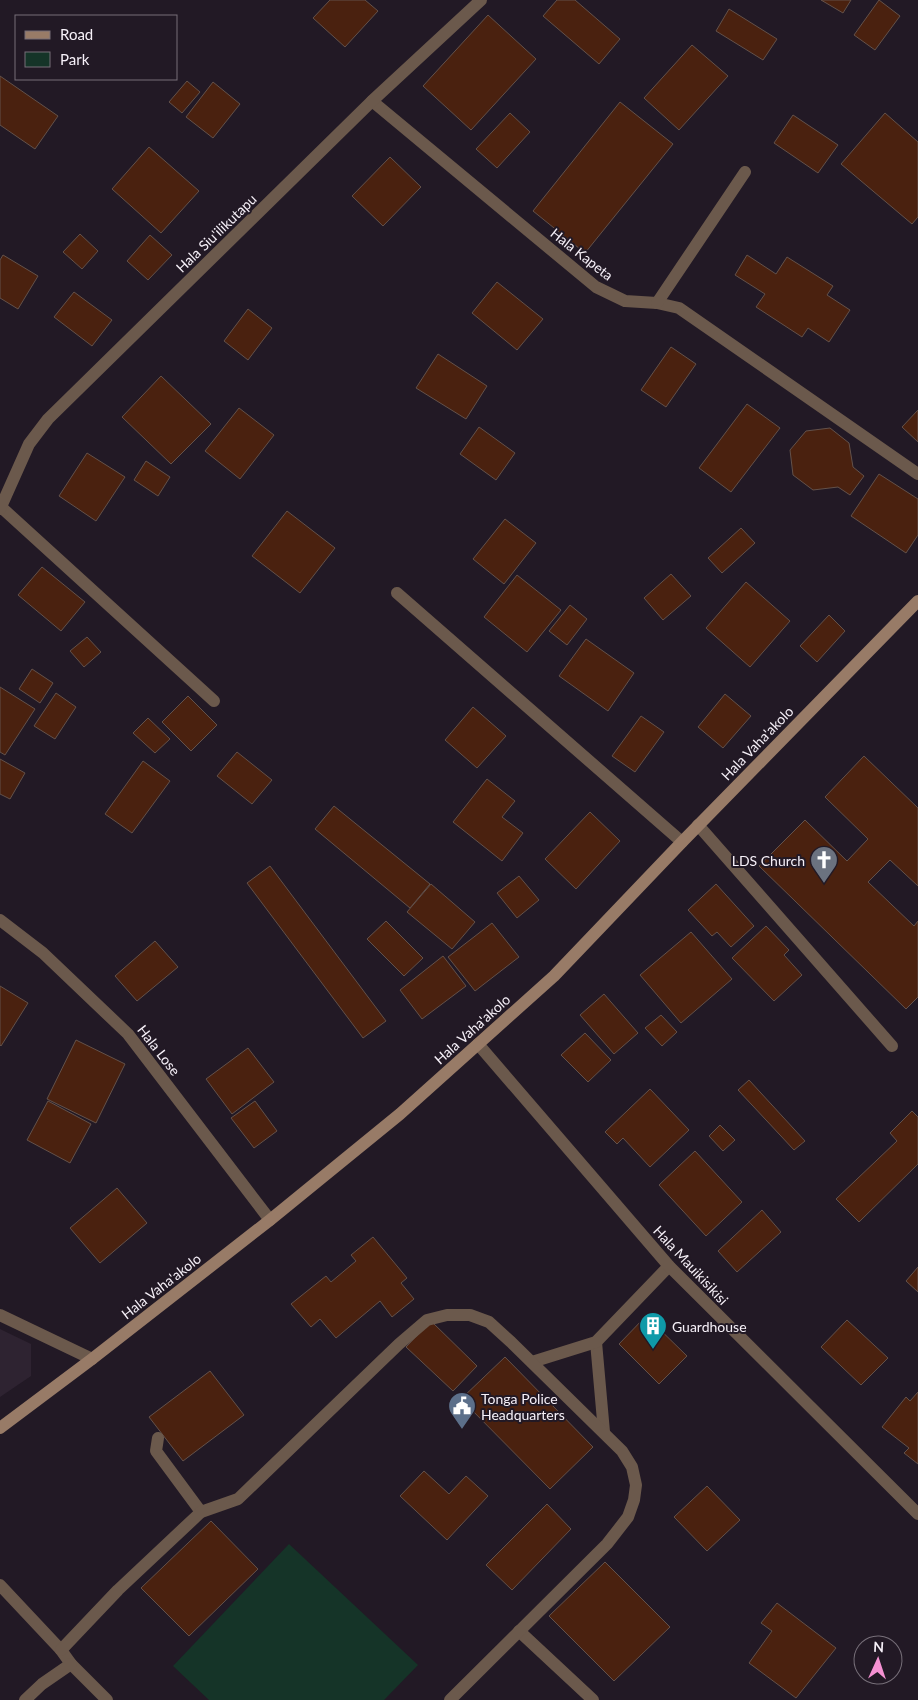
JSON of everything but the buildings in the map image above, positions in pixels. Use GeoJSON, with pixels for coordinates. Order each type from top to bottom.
{"type":"FeatureCollection","features":[{"type":"Feature","properties":{"kind":"main road","name":"Hala Vaha'akolo"},"geometry":{"type":"LineString","coordinates":[[0,1428],[270,1220],[400,1114],[554,976],[698,825],[918,601]]}},
{"type":"Feature","properties":{"kind":"street","name":"Hala Siu'ilikutapu"},"geometry":{"type":"LineString","coordinates":[[0,508],[29,444],[48,419],[372,101],[481,0]]}},
{"type":"Feature","properties":{"kind":"street","name":"Hala Kapeta"},"geometry":{"type":"LineString","coordinates":[[372,101],[596,287],[625,301],[657,303],[679,308],[918,474]]}},
{"type":"Feature","properties":{"kind":"street"},"geometry":{"type":"LineString","coordinates":[[657,303],[745,172]]}},
{"type":"Feature","properties":{"kind":"street"},"geometry":{"type":"LineString","coordinates":[[0,508],[214,701]]}},
{"type":"Feature","properties":{"kind":"street"},"geometry":{"type":"LineString","coordinates":[[397,593],[682,842]]}},
{"type":"Feature","properties":{"kind":"street"},"geometry":{"type":"LineString","coordinates":[[698,825],[892,1046]]}},
{"type":"Feature","properties":{"kind":"street","name":"Hala Lose"},"geometry":{"type":"LineString","coordinates":[[0,920],[43,953],[128,1034],[270,1220]]}},
{"type":"Feature","properties":{"kind":"street","name":"Hala Mauikisikisi"},"geometry":{"type":"LineString","coordinates":[[478,1044],[669,1266],[918,1514]]}},
{"type":"Feature","properties":{"kind":"street"},"geometry":{"type":"LineString","coordinates":[[532,1362],[596,1342],[669,1266]]}},
{"type":"Feature","properties":{"kind":"street"},"geometry":{"type":"LineString","coordinates":[[0,1315],[92,1359]]}},
{"type":"Feature","properties":{"kind":"street"},"geometry":{"type":"LineString","coordinates":[[61,1650],[118,1590],[201,1512],[238,1499],[399,1344],[427,1320],[447,1315],[470,1315],[489,1322],[604,1432],[622,1451],[632,1467],[636,1484],[634,1500],[628,1517],[607,1544],[450,1700]]}},
{"type":"Feature","properties":{"kind":"street"},"geometry":{"type":"LineString","coordinates":[[596,1342],[604,1432]]}},
{"type":"Feature","properties":{"kind":"street"},"geometry":{"type":"LineString","coordinates":[[158,1438],[156,1451],[201,1512]]}},
{"type":"Feature","properties":{"kind":"street"},"geometry":{"type":"LineString","coordinates":[[0,1585],[61,1650],[71,1664],[107,1700]]}},
{"type":"Feature","properties":{"kind":"street"},"geometry":{"type":"LineString","coordinates":[[519,1630],[594,1700]]}},
{"type":"Feature","properties":{"kind":"street"},"geometry":{"type":"LineString","coordinates":[[25,1700],[42,1684],[71,1664]]}},
{"type":"Feature","properties":{"kind":"shaded area"},"geometry":{"type":"Polygon","coordinates":[[[0,1329],[31,1344],[31,1376],[0,1397],[0,1329]]]}},
{"type":"Feature","properties":{"kind":"green space"},"geometry":{"type":"Polygon","coordinates":[[[289,1544],[418,1665],[384,1700],[209,1700],[173,1666],[289,1544]]]}},
{"type":"Feature","properties":{"kind":"place","name":"LDS Church"},"geometry":{"type":"Point","coordinates":[824,884]}},
{"type":"Feature","properties":{"kind":"place","name":"Guardhouse"},"geometry":{"type":"Point","coordinates":[653,1350]}},
{"type":"Feature","properties":{"kind":"place","name":"Tonga Police Headquarters"},"geometry":{"type":"Point","coordinates":[462,1430]}}]}
